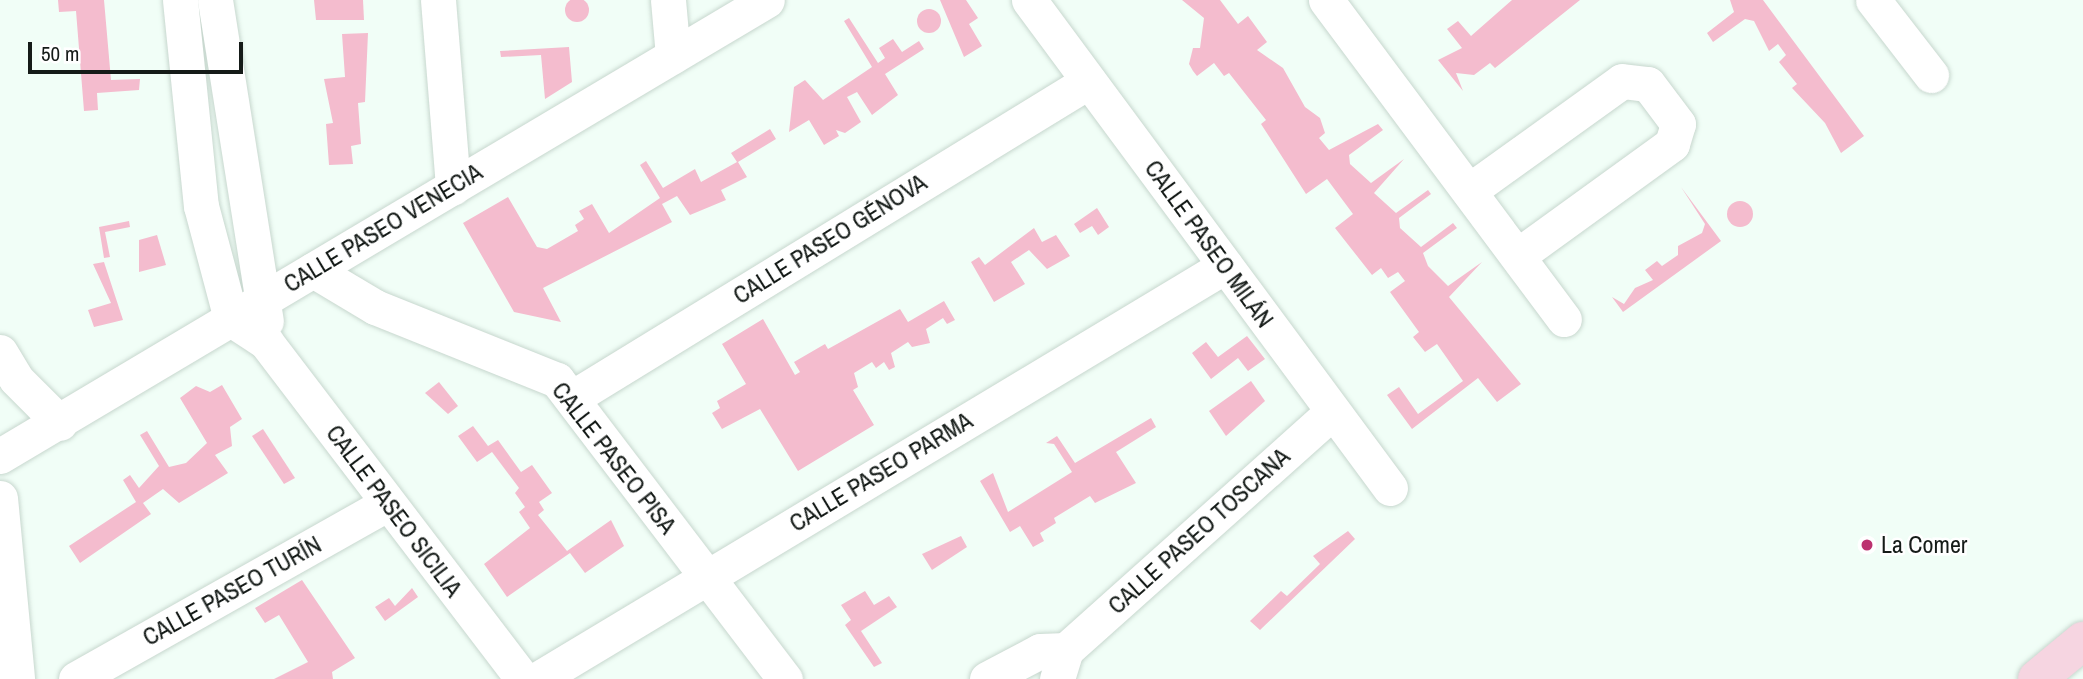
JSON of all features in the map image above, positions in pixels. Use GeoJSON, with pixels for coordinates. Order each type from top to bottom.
{"type":"FeatureCollection","features":[{"type":"Feature","properties":{"kind":"main road"},"geometry":{"type":"LineString","coordinates":[[2037,679],[2083,641]]}},
{"type":"Feature","properties":{"kind":"street"},"geometry":{"type":"LineString","coordinates":[[180,0],[201,206],[231,319]]}},
{"type":"Feature","properties":{"kind":"street"},"geometry":{"type":"LineString","coordinates":[[215,0],[242,191],[266,299],[266,342]]}},
{"type":"Feature","properties":{"kind":"street"},"geometry":{"type":"LineString","coordinates":[[438,0],[453,187]]}},
{"type":"Feature","properties":{"kind":"street"},"geometry":{"type":"LineString","coordinates":[[668,0],[673,56]]}},
{"type":"Feature","properties":{"kind":"street","name":"CALLE PASEO MILÁN"},"geometry":{"type":"LineString","coordinates":[[1029,0],[1390,488]]}},
{"type":"Feature","properties":{"kind":"street","name":"CALLE PASEO VENECIA"},"geometry":{"type":"LineString","coordinates":[[0,456],[60,423],[762,1]]}},
{"type":"Feature","properties":{"kind":"street"},"geometry":{"type":"LineString","coordinates":[[1875,1],[1931,75]]}},
{"type":"Feature","properties":{"kind":"street"},"geometry":{"type":"LineString","coordinates":[[1334,3],[1564,319]]}},
{"type":"Feature","properties":{"kind":"street","name":"CALLE PASEO GÉNOVA"},"geometry":{"type":"LineString","coordinates":[[572,398],[1089,80]]}},
{"type":"Feature","properties":{"kind":"street"},"geometry":{"type":"LineString","coordinates":[[1469,191],[1622,81],[1648,84],[1678,124],[1672,144],[1517,257]]}},
{"type":"Feature","properties":{"kind":"street","name":"CALLE PASEO PARMA"},"geometry":{"type":"LineString","coordinates":[[538,679],[1225,266]]}},
{"type":"Feature","properties":{"kind":"street","name":"CALLE PASEO PISA"},"geometry":{"type":"LineString","coordinates":[[313,270],[375,307],[556,380],[785,679]]}},
{"type":"Feature","properties":{"kind":"street","name":"CALLE PASEO SICILIA"},"geometry":{"type":"LineString","coordinates":[[231,319],[266,342],[523,679]]}},
{"type":"Feature","properties":{"kind":"street"},"geometry":{"type":"LineString","coordinates":[[0,352],[16,379],[60,423]]}},
{"type":"Feature","properties":{"kind":"street","name":"CALLE PASEO TOSCANA"},"geometry":{"type":"LineString","coordinates":[[987,679],[1040,651],[1062,665],[1333,411]]}},
{"type":"Feature","properties":{"kind":"street"},"geometry":{"type":"LineString","coordinates":[[0,498],[18,679]]}},
{"type":"Feature","properties":{"kind":"street","name":"CALLE PASEO TURÍN"},"geometry":{"type":"LineString","coordinates":[[76,679],[388,503]]}},
{"type":"Feature","properties":{"kind":"shaded area"},"geometry":{"type":"Polygon","coordinates":[[[577,-2],[585,2],[589,10],[585,18],[577,22],[569,18],[565,10],[569,2],[577,-2]]]}},
{"type":"Feature","properties":{"kind":"shaded area"},"geometry":{"type":"Polygon","coordinates":[[[58,0],[104,0],[111,80],[140,79],[139,90],[97,93],[98,110],[84,111],[76,11],[59,12],[58,0]]]}},
{"type":"Feature","properties":{"kind":"shaded area"},"geometry":{"type":"Polygon","coordinates":[[[314,0],[363,0],[364,20],[316,20],[314,0]]]}},
{"type":"Feature","properties":{"kind":"shaded area"},"geometry":{"type":"Polygon","coordinates":[[[940,0],[966,0],[978,18],[969,24],[982,46],[964,57],[940,0]]]}},
{"type":"Feature","properties":{"kind":"shaded area"},"geometry":{"type":"Polygon","coordinates":[[[1182,0],[1220,0],[1238,24],[1248,16],[1267,42],[1257,50],[1283,68],[1305,107],[1320,118],[1325,133],[1319,138],[1329,150],[1378,124],[1383,130],[1349,155],[1350,164],[1371,183],[1404,159],[1374,193],[1396,213],[1428,190],[1431,194],[1399,218],[1400,228],[1421,247],[1453,223],[1457,228],[1423,253],[1428,266],[1448,286],[1482,262],[1449,297],[1521,384],[1497,402],[1478,378],[1412,429],[1387,395],[1399,387],[1418,414],[1463,381],[1437,344],[1425,352],[1413,337],[1419,332],[1390,292],[1405,281],[1398,272],[1388,278],[1381,268],[1372,275],[1335,228],[1353,214],[1327,179],[1306,194],[1261,124],[1266,120],[1229,73],[1224,76],[1214,63],[1197,76],[1193,71],[1189,64],[1193,48],[1200,48],[1204,18],[1182,0]]]}},
{"type":"Feature","properties":{"kind":"shaded area"},"geometry":{"type":"Polygon","coordinates":[[[1512,0],[1580,0],[1495,68],[1490,63],[1474,75],[1456,73],[1463,91],[1438,60],[1462,48],[1447,29],[1458,21],[1471,36],[1512,0]]]}},
{"type":"Feature","properties":{"kind":"shaded area"},"geometry":{"type":"Polygon","coordinates":[[[1730,0],[1763,0],[1864,136],[1841,153],[1825,123],[1792,88],[1797,84],[1779,62],[1786,55],[1778,44],[1769,51],[1754,21],[1745,19],[1713,42],[1707,33],[1734,12],[1730,0]]]}},
{"type":"Feature","properties":{"kind":"shaded area"},"geometry":{"type":"Polygon","coordinates":[[[929,9],[938,12],[941,21],[938,30],[929,33],[920,30],[917,21],[920,12],[929,9]]]}},
{"type":"Feature","properties":{"kind":"shaded area"},"geometry":{"type":"Polygon","coordinates":[[[849,18],[878,63],[885,58],[879,48],[893,39],[902,52],[919,41],[924,49],[885,74],[898,95],[872,115],[857,92],[847,97],[861,122],[845,133],[836,130],[839,136],[824,145],[809,120],[789,132],[794,87],[805,80],[823,100],[872,67],[844,21],[849,18]]]}},
{"type":"Feature","properties":{"kind":"shaded area"},"geometry":{"type":"Polygon","coordinates":[[[368,33],[365,102],[358,103],[361,144],[351,146],[353,164],[329,165],[326,124],[333,123],[324,79],[345,77],[342,34],[368,33]]]}},
{"type":"Feature","properties":{"kind":"shaded area"},"geometry":{"type":"Polygon","coordinates":[[[569,47],[572,82],[545,99],[541,55],[501,57],[500,51],[569,47]]]}},
{"type":"Feature","properties":{"kind":"shaded area"},"geometry":{"type":"Polygon","coordinates":[[[770,129],[776,139],[738,162],[747,177],[721,190],[726,200],[690,215],[677,196],[662,204],[672,222],[543,288],[561,322],[514,312],[463,223],[508,197],[537,247],[547,249],[578,231],[575,225],[584,219],[579,211],[592,204],[609,233],[660,198],[640,165],[646,161],[663,188],[695,169],[701,182],[737,162],[731,153],[770,129]]]}},
{"type":"Feature","properties":{"kind":"shaded area"},"geometry":{"type":"Polygon","coordinates":[[[1681,187],[1721,241],[1623,312],[1612,297],[1624,304],[1635,288],[1653,280],[1645,270],[1657,261],[1662,266],[1678,255],[1678,246],[1702,233],[1705,224],[1681,187]]]}},
{"type":"Feature","properties":{"kind":"shaded area"},"geometry":{"type":"Polygon","coordinates":[[[1740,201],[1750,204],[1753,214],[1750,224],[1740,227],[1730,224],[1727,214],[1730,204],[1740,201]]]}},
{"type":"Feature","properties":{"kind":"shaded area"},"geometry":{"type":"Polygon","coordinates":[[[1097,208],[1109,227],[1098,235],[1092,226],[1080,233],[1074,224],[1097,208]]]}},
{"type":"Feature","properties":{"kind":"shaded area"},"geometry":{"type":"Polygon","coordinates":[[[129,221],[130,227],[105,232],[110,257],[104,258],[99,227],[129,221]]]}},
{"type":"Feature","properties":{"kind":"shaded area"},"geometry":{"type":"Polygon","coordinates":[[[1034,228],[1042,242],[1056,235],[1070,256],[1047,269],[1029,250],[1011,262],[1025,284],[994,302],[971,262],[979,257],[985,265],[1034,228]]]}},
{"type":"Feature","properties":{"kind":"shaded area"},"geometry":{"type":"Polygon","coordinates":[[[157,235],[166,265],[139,272],[139,240],[157,235]]]}},
{"type":"Feature","properties":{"kind":"shaded area"},"geometry":{"type":"Polygon","coordinates":[[[104,262],[123,320],[94,327],[88,310],[111,303],[93,264],[104,262]]]}},
{"type":"Feature","properties":{"kind":"shaded area"},"geometry":{"type":"Polygon","coordinates":[[[944,301],[955,320],[947,324],[943,318],[926,329],[930,343],[912,347],[908,342],[891,353],[895,367],[889,370],[884,362],[876,368],[872,362],[854,373],[858,387],[853,390],[874,425],[798,471],[760,409],[722,429],[712,413],[720,408],[717,401],[746,384],[722,344],[763,319],[795,375],[800,372],[794,362],[825,344],[828,349],[900,309],[908,322],[944,301]]]}},
{"type":"Feature","properties":{"kind":"shaded area"},"geometry":{"type":"Polygon","coordinates":[[[1247,336],[1265,359],[1248,371],[1238,358],[1211,379],[1192,353],[1206,342],[1218,357],[1247,336]]]}},
{"type":"Feature","properties":{"kind":"shaded area"},"geometry":{"type":"Polygon","coordinates":[[[1251,381],[1265,401],[1226,436],[1209,411],[1251,381]]]}},
{"type":"Feature","properties":{"kind":"shaded area"},"geometry":{"type":"Polygon","coordinates":[[[439,382],[458,406],[448,414],[425,393],[439,382]]]}},
{"type":"Feature","properties":{"kind":"shaded area"},"geometry":{"type":"Polygon","coordinates":[[[222,385],[242,419],[230,427],[232,446],[215,455],[228,473],[179,503],[163,489],[143,503],[151,514],[80,563],[69,546],[136,502],[123,480],[130,475],[139,488],[159,466],[140,435],[147,431],[169,467],[186,463],[207,443],[180,398],[196,386],[210,392],[222,385]]]}},
{"type":"Feature","properties":{"kind":"shaded area"},"geometry":{"type":"Polygon","coordinates":[[[1151,418],[1156,427],[1116,452],[1136,483],[1095,503],[1090,496],[1054,518],[1056,523],[1040,533],[1044,541],[1033,547],[1020,526],[1010,532],[980,481],[993,473],[1008,512],[1072,472],[1054,444],[1046,443],[1057,436],[1075,463],[1151,418]]]}},
{"type":"Feature","properties":{"kind":"shaded area"},"geometry":{"type":"Polygon","coordinates":[[[473,426],[488,446],[498,440],[521,472],[532,465],[552,493],[539,502],[544,510],[538,515],[567,551],[611,520],[624,546],[585,573],[570,553],[507,597],[484,564],[530,528],[519,512],[525,507],[515,493],[519,488],[492,452],[477,462],[458,436],[473,426]]]}},
{"type":"Feature","properties":{"kind":"shaded area"},"geometry":{"type":"Polygon","coordinates":[[[263,429],[295,478],[284,484],[252,436],[263,429]]]}},
{"type":"Feature","properties":{"kind":"shaded area"},"geometry":{"type":"Polygon","coordinates":[[[1348,531],[1355,539],[1260,630],[1250,621],[1281,591],[1287,596],[1320,564],[1313,556],[1348,531]]]}},
{"type":"Feature","properties":{"kind":"shaded area"},"geometry":{"type":"Polygon","coordinates":[[[961,536],[967,547],[932,570],[922,554],[961,536]]]}},
{"type":"Feature","properties":{"kind":"shaded area"},"geometry":{"type":"Polygon","coordinates":[[[302,580],[355,658],[332,672],[333,679],[274,679],[308,662],[279,615],[265,623],[255,608],[302,580]]]}},
{"type":"Feature","properties":{"kind":"shaded area"},"geometry":{"type":"Polygon","coordinates":[[[412,588],[418,597],[385,621],[375,607],[389,598],[395,606],[412,588]]]}},
{"type":"Feature","properties":{"kind":"shaded area"},"geometry":{"type":"Polygon","coordinates":[[[865,591],[874,605],[889,596],[897,607],[861,631],[882,663],[874,667],[845,625],[851,620],[841,605],[865,591]]]}},
{"type":"Feature","properties":{"kind":"place","name":"La Comer"},"geometry":{"type":"Point","coordinates":[1867,545]}}]}
